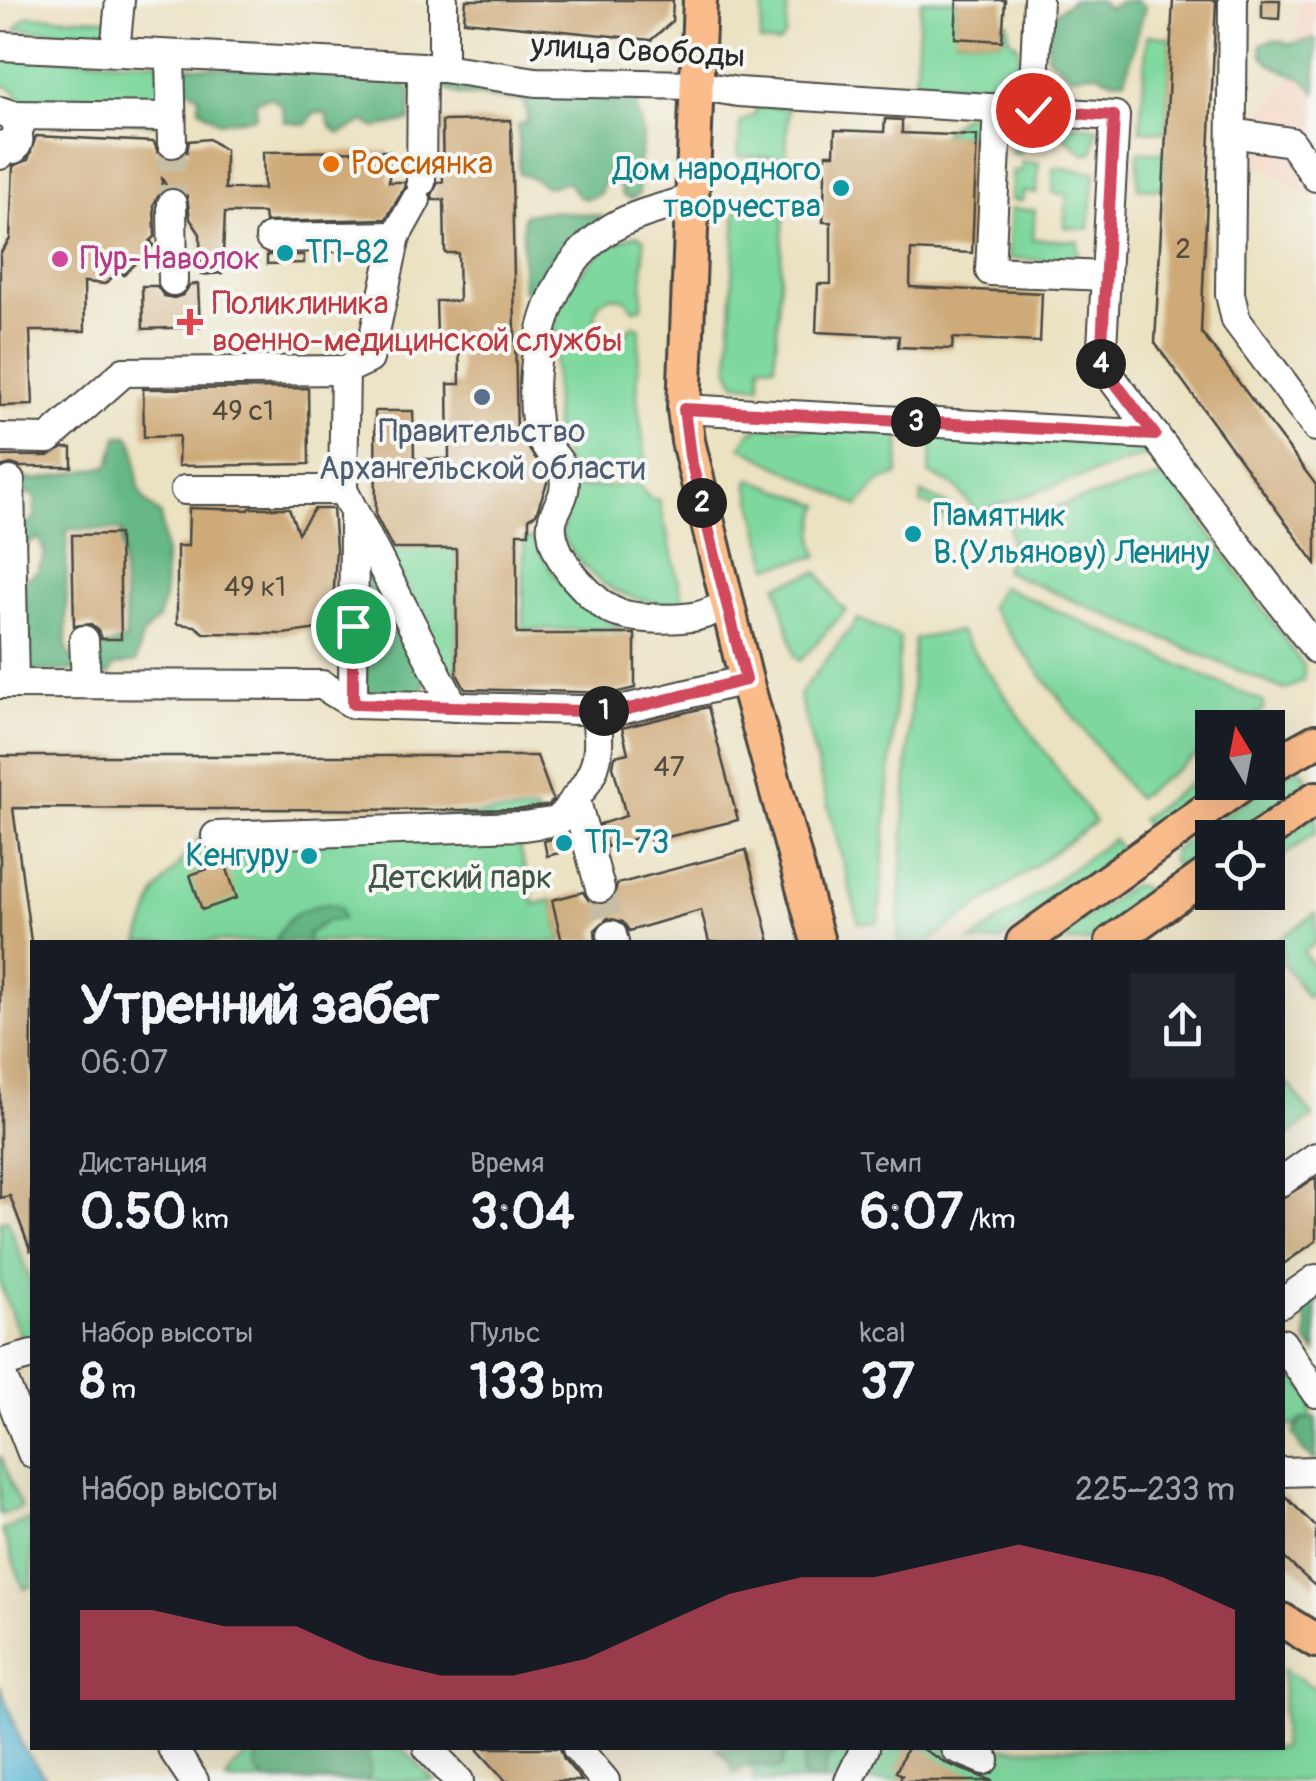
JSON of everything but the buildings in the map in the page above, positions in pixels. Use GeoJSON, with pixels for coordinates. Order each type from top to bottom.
{"type":"FeatureCollection","features":[{"type":"Feature","properties":{"kind":"main road"},"geometry":{"type":"LineString","coordinates":[[700,0],[684,409],[690,456],[746,680],[817,940]]}},
{"type":"Feature","properties":{"kind":"main road"},"geometry":{"type":"LineString","coordinates":[[1285,757],[1316,741]]}},
{"type":"Feature","properties":{"kind":"main road"},"geometry":{"type":"LineString","coordinates":[[1285,820],[1316,798]]}},
{"type":"Feature","properties":{"kind":"main road"},"geometry":{"type":"LineString","coordinates":[[1027,940],[1221,800]]}},
{"type":"Feature","properties":{"kind":"main road"},"geometry":{"type":"LineString","coordinates":[[1115,940],[1195,883]]}},
{"type":"Feature","properties":{"kind":"main road"},"geometry":{"type":"LineString","coordinates":[[1285,1622],[1316,1641]]}},
{"type":"Feature","properties":{"kind":"street"},"geometry":{"type":"LineString","coordinates":[[115,52],[120,0]]}},
{"type":"Feature","properties":{"kind":"street"},"geometry":{"type":"LineString","coordinates":[[0,438],[48,438],[124,372],[345,370],[369,359],[396,236],[418,191],[443,0]]}},
{"type":"Feature","properties":{"kind":"street"},"geometry":{"type":"LineString","coordinates":[[1033,110],[1038,0]]}},
{"type":"Feature","properties":{"kind":"street"},"geometry":{"type":"LineString","coordinates":[[1233,0],[1230,294],[1236,320],[1315,425]]}},
{"type":"Feature","properties":{"kind":"street","name":"улица Свободы"},"geometry":{"type":"LineString","coordinates":[[0,46],[432,68],[536,82],[696,85],[738,92],[1114,116],[1106,276]]}},
{"type":"Feature","properties":{"kind":"street"},"geometry":{"type":"LineString","coordinates":[[6,113],[172,130],[170,55]]}},
{"type":"Feature","properties":{"kind":"street"},"geometry":{"type":"LineString","coordinates":[[998,108],[990,270],[1106,276],[1101,364],[1316,648]]}},
{"type":"Feature","properties":{"kind":"street"},"geometry":{"type":"LineString","coordinates":[[0,155],[4,145],[14,150],[20,140],[16,126],[20,126],[6,113]]}},
{"type":"Feature","properties":{"kind":"street"},"geometry":{"type":"LineString","coordinates":[[1232,134],[1291,142],[1316,176]]}},
{"type":"Feature","properties":{"kind":"street"},"geometry":{"type":"LineString","coordinates":[[692,199],[608,230],[568,271],[538,334],[536,427],[540,440],[564,471],[566,493],[552,524],[555,545],[581,584],[610,610],[634,615],[693,617],[728,605]]}},
{"type":"Feature","properties":{"kind":"street"},"geometry":{"type":"LineString","coordinates":[[172,204],[173,281]]}},
{"type":"Feature","properties":{"kind":"street"},"geometry":{"type":"LineString","coordinates":[[270,238],[396,236]]}},
{"type":"Feature","properties":{"kind":"street"},"geometry":{"type":"LineString","coordinates":[[345,370],[353,704]]}},
{"type":"Feature","properties":{"kind":"street"},"geometry":{"type":"LineString","coordinates":[[684,409],[1155,435]]}},
{"type":"Feature","properties":{"kind":"street"},"geometry":{"type":"LineString","coordinates":[[10,481],[7,684],[322,685],[353,704],[616,712],[746,680]]}},
{"type":"Feature","properties":{"kind":"street"},"geometry":{"type":"LineString","coordinates":[[185,490],[348,501]]}},
{"type":"Feature","properties":{"kind":"street"},"geometry":{"type":"LineString","coordinates":[[348,501],[454,706]]}},
{"type":"Feature","properties":{"kind":"street"},"geometry":{"type":"LineString","coordinates":[[84,640],[86,684]]}},
{"type":"Feature","properties":{"kind":"street"},"geometry":{"type":"LineString","coordinates":[[216,836],[558,821],[596,771],[601,738],[594,710]]}},
{"type":"Feature","properties":{"kind":"street"},"geometry":{"type":"LineString","coordinates":[[576,798],[600,888]]}},
{"type":"Feature","properties":{"kind":"street"},"geometry":{"type":"LineString","coordinates":[[1285,1179],[1316,1157]]}},
{"type":"Feature","properties":{"kind":"street"},"geometry":{"type":"LineString","coordinates":[[1285,1301],[1316,1279]]}},
{"type":"Feature","properties":{"kind":"street"},"geometry":{"type":"LineString","coordinates":[[1285,1347],[1316,1393]]}},
{"type":"Feature","properties":{"kind":"street"},"geometry":{"type":"LineString","coordinates":[[30,1356],[0,1367],[30,1448]]}},
{"type":"Feature","properties":{"kind":"street"},"geometry":{"type":"LineString","coordinates":[[1285,1472],[1316,1471]]}},
{"type":"Feature","properties":{"kind":"street"},"geometry":{"type":"LineString","coordinates":[[173,1750],[194,1781]]}},
{"type":"Feature","properties":{"kind":"street"},"geometry":{"type":"LineString","coordinates":[[430,1750],[460,1781]]}},
{"type":"Feature","properties":{"kind":"street"},"geometry":{"type":"LineString","coordinates":[[578,1750],[605,1781]]}},
{"type":"Feature","properties":{"kind":"street"},"geometry":{"type":"LineString","coordinates":[[849,1781],[864,1750]]}},
{"type":"Feature","properties":{"kind":"street"},"geometry":{"type":"LineString","coordinates":[[960,1750],[985,1760]]}},
{"type":"Feature","properties":{"kind":"shaded area"},"geometry":{"type":"Polygon","coordinates":[[[1298,0],[1316,0],[1316,231],[1314,198],[1254,162],[1256,116],[1297,73],[1298,0]]]}},
{"type":"Feature","properties":{"kind":"green space"},"geometry":{"type":"Polygon","coordinates":[[[764,0],[788,0],[786,35],[779,44],[760,42],[764,0]]]}},
{"type":"Feature","properties":{"kind":"green space"},"geometry":{"type":"Polygon","coordinates":[[[921,0],[957,0],[956,38],[1002,41],[1004,22],[1008,22],[1009,37],[1019,47],[1018,80],[1003,87],[915,81],[921,0]]]}},
{"type":"Feature","properties":{"kind":"green space"},"geometry":{"type":"Polygon","coordinates":[[[1072,0],[1099,0],[1108,9],[1136,0],[1145,7],[1125,79],[1112,80],[1096,73],[1071,75],[1047,56],[1048,19],[1072,0]]]}},
{"type":"Feature","properties":{"kind":"green space"},"geometry":{"type":"Polygon","coordinates":[[[28,16],[108,19],[108,29],[97,34],[15,29],[28,16]]]}},
{"type":"Feature","properties":{"kind":"green space"},"geometry":{"type":"Polygon","coordinates":[[[1147,35],[1171,38],[1166,132],[1140,130],[1147,35]]]}},
{"type":"Feature","properties":{"kind":"green space"},"geometry":{"type":"Polygon","coordinates":[[[1316,39],[1316,93],[1303,79],[1270,64],[1262,56],[1261,44],[1316,39]]]}},
{"type":"Feature","properties":{"kind":"green space"},"geometry":{"type":"Polygon","coordinates":[[[0,55],[160,62],[162,125],[26,109],[15,90],[0,84],[0,55]]]}},
{"type":"Feature","properties":{"kind":"green space"},"geometry":{"type":"Polygon","coordinates":[[[183,66],[397,75],[411,92],[410,121],[377,128],[365,122],[339,134],[330,126],[326,113],[314,113],[306,125],[285,122],[281,105],[270,97],[256,101],[256,116],[219,122],[199,108],[199,95],[184,86],[183,66]]]}},
{"type":"Feature","properties":{"kind":"green space"},"geometry":{"type":"Polygon","coordinates":[[[445,80],[642,97],[636,110],[643,135],[639,194],[631,199],[623,196],[615,174],[609,170],[600,194],[586,199],[578,196],[568,182],[547,187],[519,174],[518,125],[528,122],[524,101],[459,95],[444,88],[445,80]]]}},
{"type":"Feature","properties":{"kind":"green space"},"geometry":{"type":"Polygon","coordinates":[[[757,106],[788,108],[786,158],[738,156],[740,123],[754,115],[757,106]]]}},
{"type":"Feature","properties":{"kind":"green space"},"geometry":{"type":"Polygon","coordinates":[[[963,115],[978,116],[977,136],[941,135],[963,115]]]}},
{"type":"Feature","properties":{"kind":"green space"},"geometry":{"type":"Polygon","coordinates":[[[1042,121],[1042,126],[1020,148],[1020,154],[1012,153],[1013,123],[1042,121]]]}},
{"type":"Feature","properties":{"kind":"green space"},"geometry":{"type":"Polygon","coordinates":[[[1055,121],[1097,128],[1093,152],[1085,154],[1054,128],[1055,121]]]}},
{"type":"Feature","properties":{"kind":"green space"},"geometry":{"type":"Polygon","coordinates":[[[1138,152],[1166,152],[1164,189],[1138,188],[1138,152]]]}},
{"type":"Feature","properties":{"kind":"green space"},"geometry":{"type":"Polygon","coordinates":[[[1022,162],[1039,163],[1037,193],[1023,192],[1022,201],[1011,200],[1013,171],[1021,171],[1022,162]]]}},
{"type":"Feature","properties":{"kind":"green space"},"geometry":{"type":"Polygon","coordinates":[[[1054,167],[1095,172],[1089,229],[1064,227],[1067,195],[1053,193],[1054,167]]]}},
{"type":"Feature","properties":{"kind":"green space"},"geometry":{"type":"Polygon","coordinates":[[[736,208],[784,211],[775,365],[761,364],[760,386],[736,383],[729,370],[736,208]]]}},
{"type":"Feature","properties":{"kind":"green space"},"geometry":{"type":"Polygon","coordinates":[[[1011,209],[1035,210],[1033,239],[1078,241],[1077,262],[1008,258],[1011,209]]]}},
{"type":"Feature","properties":{"kind":"green space"},"geometry":{"type":"Polygon","coordinates":[[[553,211],[602,216],[602,221],[551,261],[541,285],[531,295],[522,289],[523,219],[525,214],[553,211]]]}},
{"type":"Feature","properties":{"kind":"green space"},"geometry":{"type":"Polygon","coordinates":[[[637,235],[644,239],[642,307],[634,309],[625,299],[612,296],[599,303],[596,322],[603,333],[610,335],[634,325],[640,329],[637,398],[646,460],[571,472],[554,438],[555,318],[566,292],[586,267],[611,246],[637,235]]]}},
{"type":"Feature","properties":{"kind":"green space"},"geometry":{"type":"Polygon","coordinates":[[[766,426],[900,433],[898,475],[879,482],[858,506],[741,447],[750,432],[766,426]]]}},
{"type":"Feature","properties":{"kind":"green space"},"geometry":{"type":"Polygon","coordinates":[[[934,434],[1145,447],[1151,454],[976,512],[955,486],[929,474],[934,434]]]}},
{"type":"Feature","properties":{"kind":"green space"},"geometry":{"type":"Polygon","coordinates":[[[118,436],[129,436],[133,442],[140,491],[161,516],[164,599],[158,619],[142,636],[136,662],[114,666],[109,675],[100,675],[92,650],[126,640],[121,530],[67,529],[66,648],[79,670],[25,672],[23,580],[37,572],[45,555],[39,537],[24,547],[23,527],[35,518],[35,498],[24,494],[3,471],[11,465],[24,478],[35,480],[105,467],[110,464],[118,436]]]}},
{"type":"Feature","properties":{"kind":"green space"},"geometry":{"type":"Polygon","coordinates":[[[1169,475],[1304,667],[1304,680],[1285,690],[1004,571],[1011,548],[1009,520],[1169,475]]]}},
{"type":"Feature","properties":{"kind":"green space"},"geometry":{"type":"Polygon","coordinates":[[[751,479],[821,505],[815,530],[818,556],[769,567],[748,483],[751,479]]]}},
{"type":"Feature","properties":{"kind":"green space"},"geometry":{"type":"Polygon","coordinates":[[[639,484],[648,497],[659,500],[684,604],[644,600],[612,589],[585,567],[561,535],[573,489],[639,484]]]}},
{"type":"Feature","properties":{"kind":"green space"},"geometry":{"type":"Polygon","coordinates":[[[922,493],[948,505],[956,518],[947,521],[935,508],[921,503],[922,493]]]}},
{"type":"Feature","properties":{"kind":"green space"},"geometry":{"type":"Polygon","coordinates":[[[386,514],[445,529],[445,549],[456,549],[457,697],[386,549],[390,548],[391,535],[386,535],[386,514]]]}},
{"type":"Feature","properties":{"kind":"green space"},"geometry":{"type":"Polygon","coordinates":[[[533,538],[549,567],[570,592],[624,630],[523,629],[524,539],[533,538]]]}},
{"type":"Feature","properties":{"kind":"green space"},"geometry":{"type":"Polygon","coordinates":[[[367,565],[425,677],[424,694],[363,694],[367,565]]]}},
{"type":"Feature","properties":{"kind":"green space"},"geometry":{"type":"Polygon","coordinates":[[[818,572],[846,610],[800,661],[795,657],[777,585],[818,572]]]}},
{"type":"Feature","properties":{"kind":"green space"},"geometry":{"type":"Polygon","coordinates":[[[1001,586],[1263,702],[1263,710],[1195,710],[1195,757],[1136,798],[989,607],[1001,586]]]}},
{"type":"Feature","properties":{"kind":"green space"},"geometry":{"type":"Polygon","coordinates":[[[858,619],[900,638],[879,922],[859,923],[799,695],[858,619]]]}},
{"type":"Feature","properties":{"kind":"green space"},"geometry":{"type":"Polygon","coordinates":[[[959,631],[1095,822],[932,940],[898,940],[914,639],[959,631]]]}},
{"type":"Feature","properties":{"kind":"green space"},"geometry":{"type":"Polygon","coordinates":[[[1294,768],[1305,773],[1306,786],[1259,820],[1218,820],[1247,800],[1285,800],[1285,774],[1294,768]]]}},
{"type":"Feature","properties":{"kind":"green space"},"geometry":{"type":"Polygon","coordinates":[[[1195,779],[1195,800],[1150,832],[1141,819],[1195,779]]]}},
{"type":"Feature","properties":{"kind":"green space","name":"Детский парк"},"geometry":{"type":"Polygon","coordinates":[[[537,811],[543,838],[519,845],[534,904],[552,900],[562,940],[140,940],[156,893],[208,827],[537,811]]]}},
{"type":"Feature","properties":{"kind":"green space"},"geometry":{"type":"Polygon","coordinates":[[[1316,813],[1316,832],[1285,855],[1285,836],[1316,813]]]}},
{"type":"Feature","properties":{"kind":"green space"},"geometry":{"type":"Polygon","coordinates":[[[1195,836],[1195,866],[1185,873],[1171,860],[1174,850],[1195,836]]]}},
{"type":"Feature","properties":{"kind":"green space"},"geometry":{"type":"Polygon","coordinates":[[[1113,839],[1123,852],[1001,940],[973,940],[1113,839]]]}},
{"type":"Feature","properties":{"kind":"green space"},"geometry":{"type":"Polygon","coordinates":[[[1131,886],[1146,891],[1144,903],[1092,940],[1054,940],[1131,886]]]}},
{"type":"Feature","properties":{"kind":"green space"},"geometry":{"type":"Polygon","coordinates":[[[326,904],[340,907],[343,919],[327,921],[308,934],[308,940],[276,940],[284,926],[308,908],[326,904]]]}},
{"type":"Feature","properties":{"kind":"green space"},"geometry":{"type":"Polygon","coordinates":[[[1316,913],[1316,942],[1303,952],[1316,971],[1316,989],[1307,997],[1285,966],[1285,940],[1278,940],[1316,913]]]}},
{"type":"Feature","properties":{"kind":"green space"},"geometry":{"type":"Polygon","coordinates":[[[1289,1084],[1313,1117],[1285,1138],[1285,1087],[1289,1084]]]}},
{"type":"Feature","properties":{"kind":"green space"},"geometry":{"type":"Polygon","coordinates":[[[7,1219],[30,1281],[30,1342],[23,1344],[0,1284],[0,1222],[7,1219]]]}},
{"type":"Feature","properties":{"kind":"green space"},"geometry":{"type":"Polygon","coordinates":[[[1316,1287],[1316,1352],[1307,1342],[1307,1321],[1300,1308],[1316,1287]]]}},
{"type":"Feature","properties":{"kind":"green space"},"geometry":{"type":"Polygon","coordinates":[[[1285,1365],[1313,1398],[1310,1418],[1285,1427],[1285,1365]]]}},
{"type":"Feature","properties":{"kind":"green space"},"geometry":{"type":"Polygon","coordinates":[[[1316,1417],[1316,1461],[1302,1450],[1293,1433],[1301,1420],[1316,1417]]]}},
{"type":"Feature","properties":{"kind":"green space"},"geometry":{"type":"Polygon","coordinates":[[[0,1455],[21,1508],[0,1515],[0,1455]]]}},
{"type":"Feature","properties":{"kind":"green space"},"geometry":{"type":"Polygon","coordinates":[[[28,1520],[30,1587],[24,1589],[2,1530],[28,1520]]]}},
{"type":"Feature","properties":{"kind":"green space"},"geometry":{"type":"Polygon","coordinates":[[[1285,1670],[1316,1689],[1316,1781],[753,1781],[756,1773],[729,1750],[1285,1750],[1285,1670]]]}},
{"type":"Feature","properties":{"kind":"green space"},"geometry":{"type":"Polygon","coordinates":[[[256,1750],[404,1750],[434,1781],[226,1781],[233,1767],[256,1750]]]}},
{"type":"Feature","properties":{"kind":"green space"},"geometry":{"type":"Polygon","coordinates":[[[259,1750],[367,1750],[370,1771],[367,1781],[265,1781],[255,1770],[259,1750]]]}},
{"type":"Feature","properties":{"kind":"green space"},"geometry":{"type":"Polygon","coordinates":[[[718,1750],[786,1750],[777,1770],[751,1763],[734,1774],[729,1761],[718,1750]]]}},
{"type":"Feature","properties":{"kind":"green space"},"geometry":{"type":"Polygon","coordinates":[[[807,1750],[837,1750],[827,1760],[820,1781],[803,1777],[807,1750]]]}},
{"type":"Feature","properties":{"kind":"water"},"geometry":{"type":"Polygon","coordinates":[[[0,1685],[22,1746],[48,1781],[0,1781],[0,1685]]]}},
{"type":"Feature","properties":{"kind":"tunnel"},"geometry":{"type":"LineString","coordinates":[[172,143],[172,204]]}},
{"type":"Feature","properties":{"kind":"tunnel"},"geometry":{"type":"LineString","coordinates":[[600,888],[612,935]]}},
{"type":"Feature","properties":{"kind":"place","name":"Россиянка"},"geometry":{"type":"Point","coordinates":[331,164]}},
{"type":"Feature","properties":{"kind":"place","name":"Дом народного творчества"},"geometry":{"type":"Point","coordinates":[841,188]}},
{"type":"Feature","properties":{"kind":"place","name":"ТП-82"},"geometry":{"type":"Point","coordinates":[285,253]}},
{"type":"Feature","properties":{"kind":"place","name":"Пур-Наволок"},"geometry":{"type":"Point","coordinates":[60,259]}},
{"type":"Feature","properties":{"kind":"place","name":"Поликлиника военно-медицинской службы"},"geometry":{"type":"Point","coordinates":[190,322]}},
{"type":"Feature","properties":{"kind":"place","name":"Правительство Архангельской области"},"geometry":{"type":"Point","coordinates":[482,397]}},
{"type":"Feature","properties":{"kind":"place","name":"Памятник В.(Ульянову) Ленину"},"geometry":{"type":"Point","coordinates":[913,534]}},
{"type":"Feature","properties":{"kind":"place","name":"ТП-73"},"geometry":{"type":"Point","coordinates":[564,843]}},
{"type":"Feature","properties":{"kind":"place","name":"Кенгуру"},"geometry":{"type":"Point","coordinates":[309,856]}},
{"type":"Feature","properties":{"kind":"route"},"geometry":{"type":"LineString","coordinates":[[353,626],[353,704],[616,712],[746,680],[690,456],[684,409],[1155,435],[1101,364],[1114,116],[1033,110]]}}]}
